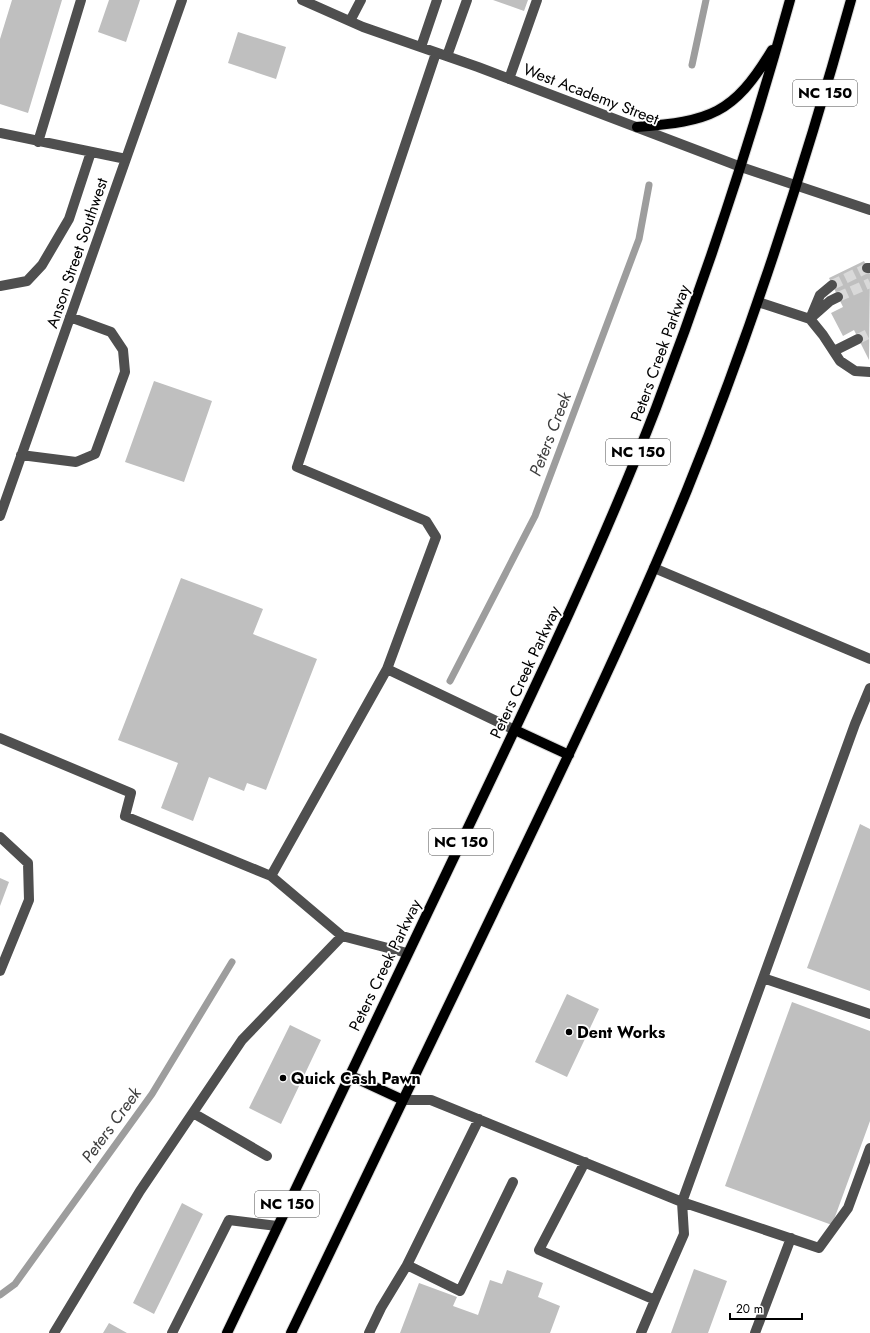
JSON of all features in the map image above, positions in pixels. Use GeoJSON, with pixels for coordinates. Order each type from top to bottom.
{"type":"FeatureCollection","features":[{"type":"Feature","properties":{"kind":"main road","name":"Peters Creek Parkway"},"geometry":{"type":"LineString","coordinates":[[226,1333],[573,606],[652,417],[703,280],[741,167],[790,0]]}},
{"type":"Feature","properties":{"kind":"main road","name":"NC 150"},"geometry":{"type":"LineString","coordinates":[[291,1333],[569,755],[624,637],[654,568],[707,439],[758,302],[785,220],[795,184],[809,146],[851,0]]}},
{"type":"Feature","properties":{"kind":"main road"},"geometry":{"type":"LineString","coordinates":[[637,127],[682,123],[699,119],[731,102],[744,90],[757,74],[779,38]]}},
{"type":"Feature","properties":{"kind":"main road"},"geometry":{"type":"LineString","coordinates":[[515,730],[569,755]]}},
{"type":"Feature","properties":{"kind":"main road"},"geometry":{"type":"LineString","coordinates":[[349,1075],[403,1100]]}},
{"type":"Feature","properties":{"kind":"street"},"geometry":{"type":"LineString","coordinates":[[38,142],[80,0]]}},
{"type":"Feature","properties":{"kind":"street","name":"Anson Street Southwest"},"geometry":{"type":"LineString","coordinates":[[0,516],[182,0]]}},
{"type":"Feature","properties":{"kind":"street","name":"West Academy Street"},"geometry":{"type":"LineString","coordinates":[[302,0],[350,21],[448,56],[741,167],[870,210]]}},
{"type":"Feature","properties":{"kind":"street"},"geometry":{"type":"LineString","coordinates":[[350,21],[361,0]]}},
{"type":"Feature","properties":{"kind":"street"},"geometry":{"type":"LineString","coordinates":[[421,47],[437,0]]}},
{"type":"Feature","properties":{"kind":"street"},"geometry":{"type":"LineString","coordinates":[[448,56],[468,0]]}},
{"type":"Feature","properties":{"kind":"street"},"geometry":{"type":"LineString","coordinates":[[509,79],[537,0]]}},
{"type":"Feature","properties":{"kind":"street"},"geometry":{"type":"LineString","coordinates":[[271,876],[386,669],[436,537],[426,521],[297,467],[436,52]]}},
{"type":"Feature","properties":{"kind":"street"},"geometry":{"type":"LineString","coordinates":[[1,136],[91,152],[126,160]]}},
{"type":"Feature","properties":{"kind":"street"},"geometry":{"type":"LineString","coordinates":[[0,286],[27,281],[42,265],[69,219],[91,152]]}},
{"type":"Feature","properties":{"kind":"street"},"geometry":{"type":"LineString","coordinates":[[810,319],[820,295],[832,285]]}},
{"type":"Feature","properties":{"kind":"street"},"geometry":{"type":"LineString","coordinates":[[810,319],[830,301],[838,297]]}},
{"type":"Feature","properties":{"kind":"street"},"geometry":{"type":"LineString","coordinates":[[758,302],[810,319],[840,361],[855,371],[870,372]]}},
{"type":"Feature","properties":{"kind":"street"},"geometry":{"type":"LineString","coordinates":[[21,456],[76,462],[95,454],[125,372],[123,350],[111,332],[70,317]]}},
{"type":"Feature","properties":{"kind":"street"},"geometry":{"type":"LineString","coordinates":[[834,351],[858,339]]}},
{"type":"Feature","properties":{"kind":"street"},"geometry":{"type":"LineString","coordinates":[[654,568],[870,659]]}},
{"type":"Feature","properties":{"kind":"street"},"geometry":{"type":"LineString","coordinates":[[386,669],[515,730]]}},
{"type":"Feature","properties":{"kind":"street"},"geometry":{"type":"LineString","coordinates":[[641,1333],[684,1234],[682,1202],[855,724],[870,688]]}},
{"type":"Feature","properties":{"kind":"street"},"geometry":{"type":"LineString","coordinates":[[0,738],[131,793],[125,816],[271,876],[342,936],[408,953]]}},
{"type":"Feature","properties":{"kind":"street"},"geometry":{"type":"LineString","coordinates":[[0,837],[28,863],[29,900],[0,972]]}},
{"type":"Feature","properties":{"kind":"street"},"geometry":{"type":"LineString","coordinates":[[54,1333],[140,1191],[242,1040],[342,936]]}},
{"type":"Feature","properties":{"kind":"street"},"geometry":{"type":"LineString","coordinates":[[763,978],[870,1014]]}},
{"type":"Feature","properties":{"kind":"street"},"geometry":{"type":"LineString","coordinates":[[403,1100],[431,1100],[682,1202],[819,1248],[848,1208],[870,1148]]}},
{"type":"Feature","properties":{"kind":"street"},"geometry":{"type":"LineString","coordinates":[[193,1113],[267,1156]]}},
{"type":"Feature","properties":{"kind":"street"},"geometry":{"type":"LineString","coordinates":[[369,1333],[381,1308],[407,1266],[479,1119]]}},
{"type":"Feature","properties":{"kind":"street"},"geometry":{"type":"LineString","coordinates":[[585,1162],[539,1250],[655,1300]]}},
{"type":"Feature","properties":{"kind":"street"},"geometry":{"type":"LineString","coordinates":[[407,1266],[460,1291],[513,1182]]}},
{"type":"Feature","properties":{"kind":"street"},"geometry":{"type":"LineString","coordinates":[[172,1333],[229,1220],[277,1226]]}},
{"type":"Feature","properties":{"kind":"street"},"geometry":{"type":"LineString","coordinates":[[755,1333],[791,1238]]}},
{"type":"Feature","properties":{"kind":"building"},"geometry":{"type":"Polygon","coordinates":[[[12,0],[62,0],[28,113],[0,104],[0,39],[12,0]]]}},
{"type":"Feature","properties":{"kind":"building"},"geometry":{"type":"Polygon","coordinates":[[[109,0],[140,0],[126,42],[98,32],[109,0]]]}},
{"type":"Feature","properties":{"kind":"building"},"geometry":{"type":"Polygon","coordinates":[[[493,0],[528,0],[524,11],[493,0]]]}},
{"type":"Feature","properties":{"kind":"building"},"geometry":{"type":"Polygon","coordinates":[[[238,32],[286,47],[276,79],[228,63],[238,32]]]}},
{"type":"Feature","properties":{"kind":"building"},"geometry":{"type":"Polygon","coordinates":[[[864,261],[870,274],[869,360],[854,330],[843,336],[831,313],[843,307],[829,278],[864,261]]]}},
{"type":"Feature","properties":{"kind":"building"},"geometry":{"type":"Polygon","coordinates":[[[154,381],[212,401],[184,482],[125,462],[154,381]]]}},
{"type":"Feature","properties":{"kind":"building"},"geometry":{"type":"Polygon","coordinates":[[[181,578],[263,609],[253,634],[317,659],[266,790],[247,783],[244,791],[209,777],[193,821],[161,808],[178,763],[118,740],[181,578]]]}},
{"type":"Feature","properties":{"kind":"building"},"geometry":{"type":"Polygon","coordinates":[[[860,824],[870,829],[870,991],[807,968],[860,824]]]}},
{"type":"Feature","properties":{"kind":"building"},"geometry":{"type":"Polygon","coordinates":[[[0,878],[9,882],[0,906],[0,878]]]}},
{"type":"Feature","properties":{"kind":"building"},"geometry":{"type":"Polygon","coordinates":[[[567,994],[599,1009],[567,1077],[535,1062],[567,994]]]}},
{"type":"Feature","properties":{"kind":"building"},"geometry":{"type":"Polygon","coordinates":[[[792,1002],[870,1031],[870,1121],[832,1225],[725,1186],[792,1002]]]}},
{"type":"Feature","properties":{"kind":"building"},"geometry":{"type":"Polygon","coordinates":[[[290,1025],[321,1040],[281,1124],[249,1108],[290,1025]]]}},
{"type":"Feature","properties":{"kind":"building"},"geometry":{"type":"Polygon","coordinates":[[[182,1203],[203,1214],[154,1314],[133,1303],[182,1203]]]}},
{"type":"Feature","properties":{"kind":"building"},"geometry":{"type":"Polygon","coordinates":[[[694,1269],[727,1281],[708,1333],[671,1333],[694,1269]]]}},
{"type":"Feature","properties":{"kind":"building"},"geometry":{"type":"Polygon","coordinates":[[[507,1270],[543,1283],[538,1297],[560,1306],[550,1333],[400,1333],[419,1283],[457,1297],[453,1306],[478,1315],[490,1280],[502,1284],[507,1270]]]}},
{"type":"Feature","properties":{"kind":"building"},"geometry":{"type":"Polygon","coordinates":[[[109,1323],[127,1333],[103,1333],[109,1323]]]}},
{"type":"Feature","properties":{"kind":"waterway","name":"Peters Creek"},"geometry":{"type":"LineString","coordinates":[[692,65],[706,0]]}},
{"type":"Feature","properties":{"kind":"waterway","name":"Peters Creek"},"geometry":{"type":"LineString","coordinates":[[450,681],[535,516],[639,239],[649,185]]}},
{"type":"Feature","properties":{"kind":"waterway","name":"Peters Creek"},"geometry":{"type":"LineString","coordinates":[[0,1295],[15,1284],[152,1094],[232,962]]}},
{"type":"Feature","properties":{"kind":"tunnel"},"geometry":{"type":"LineString","coordinates":[[832,285],[867,268]]}},
{"type":"Feature","properties":{"kind":"tunnel"},"geometry":{"type":"LineString","coordinates":[[838,297],[870,283]]}},
{"type":"Feature","properties":{"kind":"tunnel"},"geometry":{"type":"LineString","coordinates":[[858,339],[870,333]]}},
{"type":"Feature","properties":{"kind":"place","name":"Dent Works"},"geometry":{"type":"Point","coordinates":[569,1032]}},
{"type":"Feature","properties":{"kind":"place","name":"Quick Cash Pawn"},"geometry":{"type":"Point","coordinates":[283,1078]}}]}
